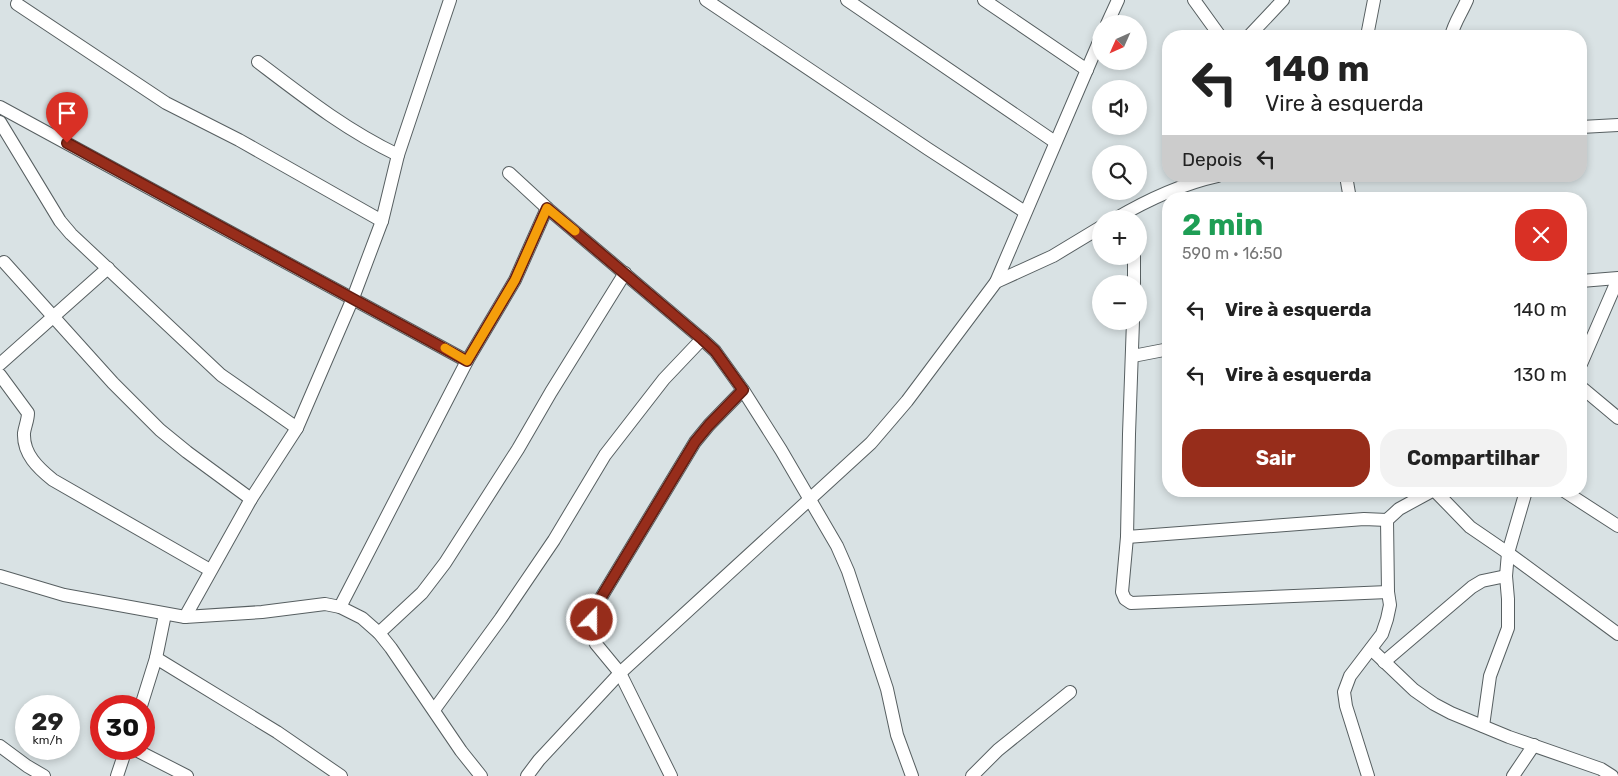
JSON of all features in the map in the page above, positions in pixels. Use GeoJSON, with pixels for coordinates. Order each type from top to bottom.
{"type":"FeatureCollection","features":[{"type":"Feature","properties":{"kind":"street"},"geometry":{"type":"LineString","coordinates":[[184,617],[251,499],[297,428],[353,298],[382,221],[398,155],[450,0]]}},
{"type":"Feature","properties":{"kind":"street"},"geometry":{"type":"LineString","coordinates":[[706,0],[1026,212]]}},
{"type":"Feature","properties":{"kind":"street"},"geometry":{"type":"LineString","coordinates":[[847,0],[1055,142]]}},
{"type":"Feature","properties":{"kind":"street"},"geometry":{"type":"LineString","coordinates":[[984,0],[1087,70]]}},
{"type":"Feature","properties":{"kind":"street"},"geometry":{"type":"LineString","coordinates":[[1111,15],[1118,0]]}},
{"type":"Feature","properties":{"kind":"street"},"geometry":{"type":"LineString","coordinates":[[1194,0],[1216,30]]}},
{"type":"Feature","properties":{"kind":"street"},"geometry":{"type":"LineString","coordinates":[[1255,30],[1283,0]]}},
{"type":"Feature","properties":{"kind":"street"},"geometry":{"type":"LineString","coordinates":[[1368,30],[1374,0]]}},
{"type":"Feature","properties":{"kind":"street"},"geometry":{"type":"LineString","coordinates":[[1453,30],[1467,0]]}},
{"type":"Feature","properties":{"kind":"street"},"geometry":{"type":"LineString","coordinates":[[17,4],[166,103],[239,140],[382,221]]}},
{"type":"Feature","properties":{"kind":"street"},"geometry":{"type":"LineString","coordinates":[[527,776],[539,760],[620,673],[871,443],[907,401],[996,282],[1092,59]]}},
{"type":"Feature","properties":{"kind":"street"},"geometry":{"type":"LineString","coordinates":[[258,62],[343,125],[398,155]]}},
{"type":"Feature","properties":{"kind":"street"},"geometry":{"type":"LineString","coordinates":[[0,107],[467,361]]}},
{"type":"Feature","properties":{"kind":"street"},"geometry":{"type":"LineString","coordinates":[[0,122],[60,222],[71,234],[221,375],[297,428]]}},
{"type":"Feature","properties":{"kind":"street"},"geometry":{"type":"LineString","coordinates":[[1587,127],[1618,125]]}},
{"type":"Feature","properties":{"kind":"street"},"geometry":{"type":"LineString","coordinates":[[509,173],[547,208],[715,351],[743,390],[810,498],[837,546],[848,571],[887,689],[898,735],[912,776]]}},
{"type":"Feature","properties":{"kind":"street"},"geometry":{"type":"LineString","coordinates":[[1174,192],[1193,182]]}},
{"type":"Feature","properties":{"kind":"street"},"geometry":{"type":"LineString","coordinates":[[1141,210],[1162,199]]}},
{"type":"Feature","properties":{"kind":"street"},"geometry":{"type":"LineString","coordinates":[[340,606],[467,361],[515,280],[547,208]]}},
{"type":"Feature","properties":{"kind":"street"},"geometry":{"type":"LineString","coordinates":[[996,282],[1053,256],[1092,232]]}},
{"type":"Feature","properties":{"kind":"street"},"geometry":{"type":"LineString","coordinates":[[4,262],[113,383],[160,430],[251,499]]}},
{"type":"Feature","properties":{"kind":"street"},"geometry":{"type":"LineString","coordinates":[[0,364],[108,268]]}},
{"type":"Feature","properties":{"kind":"street"},"geometry":{"type":"LineString","coordinates":[[379,633],[422,593],[445,563],[518,449],[550,392],[625,273]]}},
{"type":"Feature","properties":{"kind":"street"},"geometry":{"type":"LineString","coordinates":[[1587,280],[1618,278],[1587,350]]}},
{"type":"Feature","properties":{"kind":"street"},"geometry":{"type":"LineString","coordinates":[[1133,330],[1127,537],[1122,592],[1125,599],[1131,603],[1388,592]]}},
{"type":"Feature","properties":{"kind":"street"},"geometry":{"type":"LineString","coordinates":[[434,710],[501,618],[554,540],[605,455],[664,379],[702,339]]}},
{"type":"Feature","properties":{"kind":"street"},"geometry":{"type":"LineString","coordinates":[[1132,356],[1162,350]]}},
{"type":"Feature","properties":{"kind":"street"},"geometry":{"type":"LineString","coordinates":[[0,375],[28,413],[24,434],[26,449],[40,470],[53,480],[210,570]]}},
{"type":"Feature","properties":{"kind":"street"},"geometry":{"type":"LineString","coordinates":[[671,776],[620,673],[596,644],[592,633],[592,620],[596,606],[695,442],[743,390]]}},
{"type":"Feature","properties":{"kind":"street"},"geometry":{"type":"LineString","coordinates":[[1587,393],[1618,418]]}},
{"type":"Feature","properties":{"kind":"street"},"geometry":{"type":"LineString","coordinates":[[1127,537],[1364,519],[1387,520],[1399,509],[1422,497]]}},
{"type":"Feature","properties":{"kind":"street"},"geometry":{"type":"LineString","coordinates":[[1440,497],[1470,527],[1618,634]]}},
{"type":"Feature","properties":{"kind":"street"},"geometry":{"type":"LineString","coordinates":[[1482,726],[1490,676],[1508,628],[1506,576],[1508,553],[1524,497]]}},
{"type":"Feature","properties":{"kind":"street"},"geometry":{"type":"LineString","coordinates":[[1573,497],[1618,526]]}},
{"type":"Feature","properties":{"kind":"street"},"geometry":{"type":"LineString","coordinates":[[1368,776],[1346,706],[1344,692],[1350,676],[1382,634],[1387,620],[1390,604],[1388,592],[1387,520]]}},
{"type":"Feature","properties":{"kind":"street"},"geometry":{"type":"LineString","coordinates":[[0,576],[64,594],[184,617],[253,613],[326,604],[340,606],[362,618],[379,633],[461,751],[481,776]]}},
{"type":"Feature","properties":{"kind":"street"},"geometry":{"type":"LineString","coordinates":[[1384,662],[1472,587],[1482,581],[1506,576]]}},
{"type":"Feature","properties":{"kind":"street"},"geometry":{"type":"LineString","coordinates":[[144,695],[156,658],[165,614]]}},
{"type":"Feature","properties":{"kind":"street"},"geometry":{"type":"LineString","coordinates":[[1371,649],[1414,690],[1451,713],[1509,737],[1601,769],[1612,776]]}},
{"type":"Feature","properties":{"kind":"street"},"geometry":{"type":"LineString","coordinates":[[156,658],[277,732],[342,776]]}},
{"type":"Feature","properties":{"kind":"street"},"geometry":{"type":"LineString","coordinates":[[972,776],[998,750],[1070,692]]}},
{"type":"Feature","properties":{"kind":"street"},"geometry":{"type":"LineString","coordinates":[[1513,776],[1534,745]]}},
{"type":"Feature","properties":{"kind":"street"},"geometry":{"type":"LineString","coordinates":[[0,746],[44,776]]}},
{"type":"Feature","properties":{"kind":"street"},"geometry":{"type":"LineString","coordinates":[[117,776],[122,760]]}},
{"type":"Feature","properties":{"kind":"street"},"geometry":{"type":"LineString","coordinates":[[155,760],[187,776]]}},
{"type":"Feature","properties":{"kind":"slow traffic"},"geometry":{"type":"LineString","coordinates":[[445,348],[467,361],[515,280],[547,208],[575,231]]}},
{"type":"Feature","properties":{"kind":"route"},"geometry":{"type":"LineString","coordinates":[[67,143],[467,361],[515,280],[547,208],[702,339],[715,351],[743,390],[695,442],[596,606],[592,620]]}}]}
